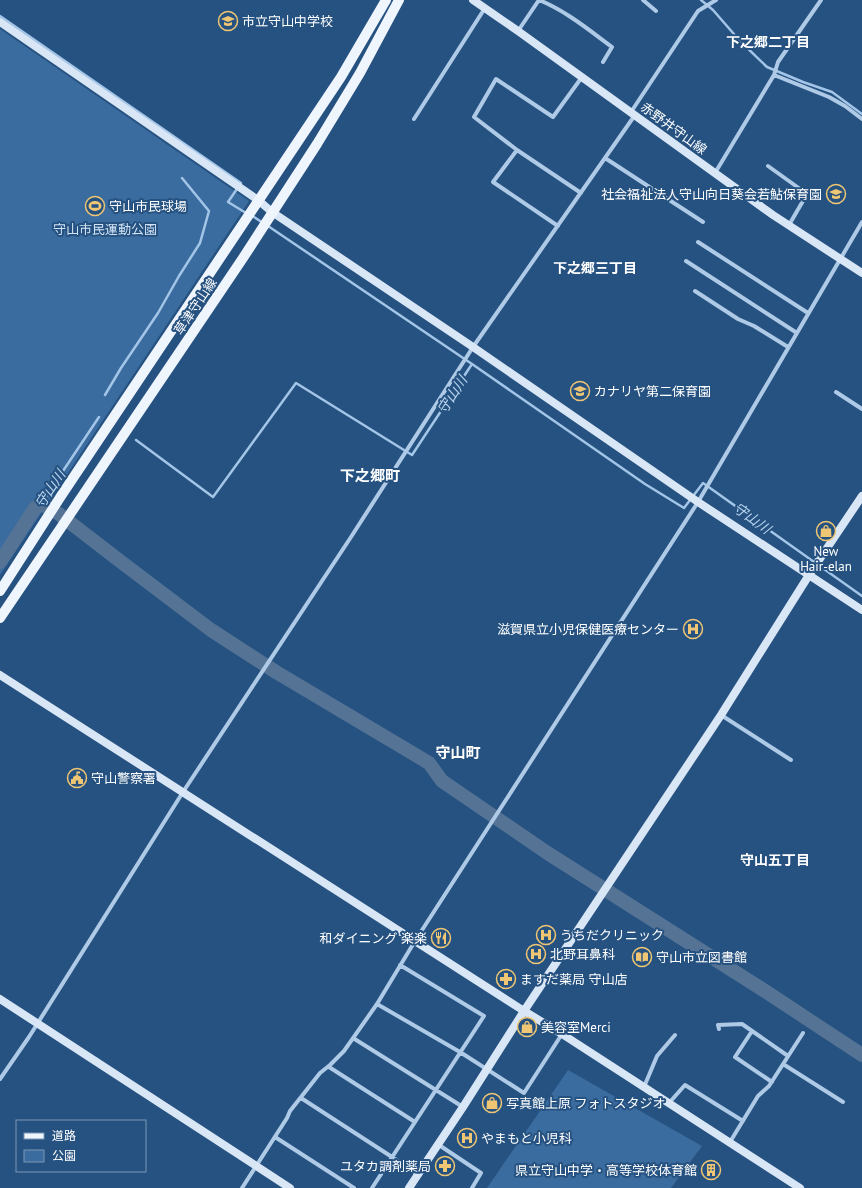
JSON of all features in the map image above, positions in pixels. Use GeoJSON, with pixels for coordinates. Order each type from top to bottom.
{"type":"FeatureCollection","features":[{"type":"Feature","properties":{"kind":"main road","name":"草津守山線"},"geometry":{"type":"LineString","coordinates":[[0,591],[61,496],[341,77],[386,0]]}},
{"type":"Feature","properties":{"kind":"main road","name":"草津守山線"},"geometry":{"type":"LineString","coordinates":[[0,618],[239,265],[317,144],[360,73],[399,0]]}},
{"type":"Feature","properties":{"kind":"street","name":"赤野井守山線"},"geometry":{"type":"LineString","coordinates":[[473,0],[633,113],[714,173],[862,273]]}},
{"type":"Feature","properties":{"kind":"street"},"geometry":{"type":"LineString","coordinates":[[518,31],[539,0],[568,15],[612,47],[603,62]]}},
{"type":"Feature","properties":{"kind":"street"},"geometry":{"type":"LineString","coordinates":[[643,0],[656,11]]}},
{"type":"Feature","properties":{"kind":"street"},"geometry":{"type":"LineString","coordinates":[[0,1079],[183,792],[351,537],[473,347],[605,158],[698,12],[716,0]]}},
{"type":"Feature","properties":{"kind":"street"},"geometry":{"type":"LineString","coordinates":[[714,173],[774,75],[778,62],[821,0]]}},
{"type":"Feature","properties":{"kind":"street"},"geometry":{"type":"LineString","coordinates":[[414,119],[485,8]]}},
{"type":"Feature","properties":{"kind":"street"},"geometry":{"type":"LineString","coordinates":[[0,22],[258,200],[272,212],[473,347],[698,502],[862,610]]}},
{"type":"Feature","properties":{"kind":"street"},"geometry":{"type":"LineString","coordinates":[[774,75],[829,97],[845,106],[862,119]]}},
{"type":"Feature","properties":{"kind":"street"},"geometry":{"type":"LineString","coordinates":[[580,193],[517,150],[474,117],[496,79],[554,117],[582,77]]}},
{"type":"Feature","properties":{"kind":"street"},"geometry":{"type":"LineString","coordinates":[[517,150],[493,182],[558,226]]}},
{"type":"Feature","properties":{"kind":"street"},"geometry":{"type":"LineString","coordinates":[[605,158],[703,222]]}},
{"type":"Feature","properties":{"kind":"street"},"geometry":{"type":"LineString","coordinates":[[768,166],[807,194],[789,225]]}},
{"type":"Feature","properties":{"kind":"street"},"geometry":{"type":"LineString","coordinates":[[242,1188],[276,1137],[290,1111],[320,1073],[344,1051],[377,1004],[415,941],[698,502],[862,222]]}},
{"type":"Feature","properties":{"kind":"street"},"geometry":{"type":"LineString","coordinates":[[698,242],[808,313]]}},
{"type":"Feature","properties":{"kind":"street"},"geometry":{"type":"LineString","coordinates":[[686,261],[797,333]]}},
{"type":"Feature","properties":{"kind":"street"},"geometry":{"type":"LineString","coordinates":[[695,291],[738,320],[754,326],[788,348]]}},
{"type":"Feature","properties":{"kind":"street"},"geometry":{"type":"LineString","coordinates":[[836,392],[862,409]]}},
{"type":"Feature","properties":{"kind":"street"},"geometry":{"type":"LineString","coordinates":[[409,1188],[464,1107],[524,1011],[721,715],[809,574],[862,496]]}},
{"type":"Feature","properties":{"kind":"street"},"geometry":{"type":"LineString","coordinates":[[0,675],[800,1188]]}},
{"type":"Feature","properties":{"kind":"street"},"geometry":{"type":"LineString","coordinates":[[721,715],[791,760]]}},
{"type":"Feature","properties":{"kind":"street"},"geometry":{"type":"LineString","coordinates":[[372,1188],[484,1016],[400,965]]}},
{"type":"Feature","properties":{"kind":"street"},"geometry":{"type":"LineString","coordinates":[[0,999],[36,1024],[290,1188]]}},
{"type":"Feature","properties":{"kind":"street"},"geometry":{"type":"LineString","coordinates":[[377,1004],[460,1052],[524,1093],[562,1034]]}},
{"type":"Feature","properties":{"kind":"street"},"geometry":{"type":"LineString","coordinates":[[719,1029],[718,1025],[742,1024],[788,1056]]}},
{"type":"Feature","properties":{"kind":"street"},"geometry":{"type":"LineString","coordinates":[[752,1031],[735,1057],[772,1082]]}},
{"type":"Feature","properties":{"kind":"street"},"geometry":{"type":"LineString","coordinates":[[730,1143],[758,1096],[772,1082],[803,1033]]}},
{"type":"Feature","properties":{"kind":"street"},"geometry":{"type":"LineString","coordinates":[[644,1087],[657,1056],[675,1035]]}},
{"type":"Feature","properties":{"kind":"street"},"geometry":{"type":"LineString","coordinates":[[353,1038],[464,1107]]}},
{"type":"Feature","properties":{"kind":"street"},"geometry":{"type":"LineString","coordinates":[[783,1064],[843,1102]]}},
{"type":"Feature","properties":{"kind":"street"},"geometry":{"type":"LineString","coordinates":[[329,1066],[415,1122]]}},
{"type":"Feature","properties":{"kind":"street"},"geometry":{"type":"LineString","coordinates":[[669,1103],[685,1085],[743,1121]]}},
{"type":"Feature","properties":{"kind":"street"},"geometry":{"type":"LineString","coordinates":[[301,1098],[418,1175]]}},
{"type":"Feature","properties":{"kind":"street"},"geometry":{"type":"LineString","coordinates":[[276,1137],[354,1188]]}},
{"type":"Feature","properties":{"kind":"street"},"geometry":{"type":"LineString","coordinates":[[439,1145],[481,1173],[472,1188]]}},
{"type":"Feature","properties":{"kind":"green space","name":"守山市民運動公園"},"geometry":{"type":"Polygon","coordinates":[[[0,29],[249,201],[0,575],[0,29]]]}},
{"type":"Feature","properties":{"kind":"green space"},"geometry":{"type":"Polygon","coordinates":[[[568,1070],[702,1146],[671,1188],[487,1188],[568,1070]]]}},
{"type":"Feature","properties":{"kind":"waterway"},"geometry":{"type":"LineString","coordinates":[[701,0],[713,10],[740,41],[767,67],[832,92],[862,114]]}},
{"type":"Feature","properties":{"kind":"waterway"},"geometry":{"type":"LineString","coordinates":[[0,16],[241,183],[228,202],[246,213]]}},
{"type":"Feature","properties":{"kind":"waterway"},"geometry":{"type":"LineString","coordinates":[[105,395],[121,368],[158,313],[200,243],[209,211],[182,178]]}},
{"type":"Feature","properties":{"kind":"waterway"},"geometry":{"type":"LineString","coordinates":[[251,215],[263,223]]}},
{"type":"Feature","properties":{"kind":"waterway","name":"守山川"},"geometry":{"type":"LineString","coordinates":[[268,226],[472,364],[645,484],[684,508],[703,483],[862,596]]}},
{"type":"Feature","properties":{"kind":"waterway","name":"守山川"},"geometry":{"type":"LineString","coordinates":[[136,440],[213,497],[296,383],[412,455],[472,364]]}},
{"type":"Feature","properties":{"kind":"waterway","name":"守山川"},"geometry":{"type":"LineString","coordinates":[[41,504],[99,417]]}},
{"type":"Feature","properties":{"kind":"waterway"},"geometry":{"type":"LineString","coordinates":[[0,562],[35,508],[41,504],[59,514],[211,630],[276,672],[429,763],[442,781],[549,854],[765,991],[862,1055]]}},
{"type":"Feature","properties":{"kind":"place","name":"市立守山中学校"},"geometry":{"type":"Point","coordinates":[228,21]}},
{"type":"Feature","properties":{"kind":"place","name":"社会福祉法人守山向日葵会若鮎保育園"},"geometry":{"type":"Point","coordinates":[836,194]}},
{"type":"Feature","properties":{"kind":"place","name":"守山市民球場"},"geometry":{"type":"Point","coordinates":[95,206]}},
{"type":"Feature","properties":{"kind":"place","name":"カナリヤ第二保育園"},"geometry":{"type":"Point","coordinates":[580,391]}},
{"type":"Feature","properties":{"kind":"place","name":"New Hair-elan"},"geometry":{"type":"Point","coordinates":[826,531]}},
{"type":"Feature","properties":{"kind":"place","name":"滋賀県立小児保健医療センター"},"geometry":{"type":"Point","coordinates":[693,629]}},
{"type":"Feature","properties":{"kind":"place","name":"守山警察署"},"geometry":{"type":"Point","coordinates":[77,778]}},
{"type":"Feature","properties":{"kind":"place","name":"うちだクリニック"},"geometry":{"type":"Point","coordinates":[546,935]}},
{"type":"Feature","properties":{"kind":"place","name":"和ダイニング 楽楽"},"geometry":{"type":"Point","coordinates":[441,938]}},
{"type":"Feature","properties":{"kind":"place","name":"北野耳鼻科"},"geometry":{"type":"Point","coordinates":[536,954]}},
{"type":"Feature","properties":{"kind":"place","name":"守山市立図書館"},"geometry":{"type":"Point","coordinates":[642,957]}},
{"type":"Feature","properties":{"kind":"place","name":"ますだ薬局 守山店"},"geometry":{"type":"Point","coordinates":[506,979]}},
{"type":"Feature","properties":{"kind":"place","name":"美容室Merci"},"geometry":{"type":"Point","coordinates":[527,1027]}},
{"type":"Feature","properties":{"kind":"place","name":"写真館上原 フォトスタジオ"},"geometry":{"type":"Point","coordinates":[492,1103]}},
{"type":"Feature","properties":{"kind":"place","name":"やまもと小児科"},"geometry":{"type":"Point","coordinates":[467,1138]}},
{"type":"Feature","properties":{"kind":"place","name":"ユタカ調剤薬局"},"geometry":{"type":"Point","coordinates":[445,1166]}},
{"type":"Feature","properties":{"kind":"place","name":"県立守山中学・高等学校体育館"},"geometry":{"type":"Point","coordinates":[711,1170]}},
{"type":"Feature","properties":{"kind":"district","name":"下之郷二丁目"},"geometry":{"type":"Point","coordinates":[768,42]}},
{"type":"Feature","properties":{"kind":"district","name":"下之郷三丁目"},"geometry":{"type":"Point","coordinates":[595,268]}},
{"type":"Feature","properties":{"kind":"district","name":"下之郷町"},"geometry":{"type":"Point","coordinates":[370,476]}},
{"type":"Feature","properties":{"kind":"district","name":"守山町"},"geometry":{"type":"Point","coordinates":[458,753]}},
{"type":"Feature","properties":{"kind":"district","name":"守山五丁目"},"geometry":{"type":"Point","coordinates":[775,860]}}]}
